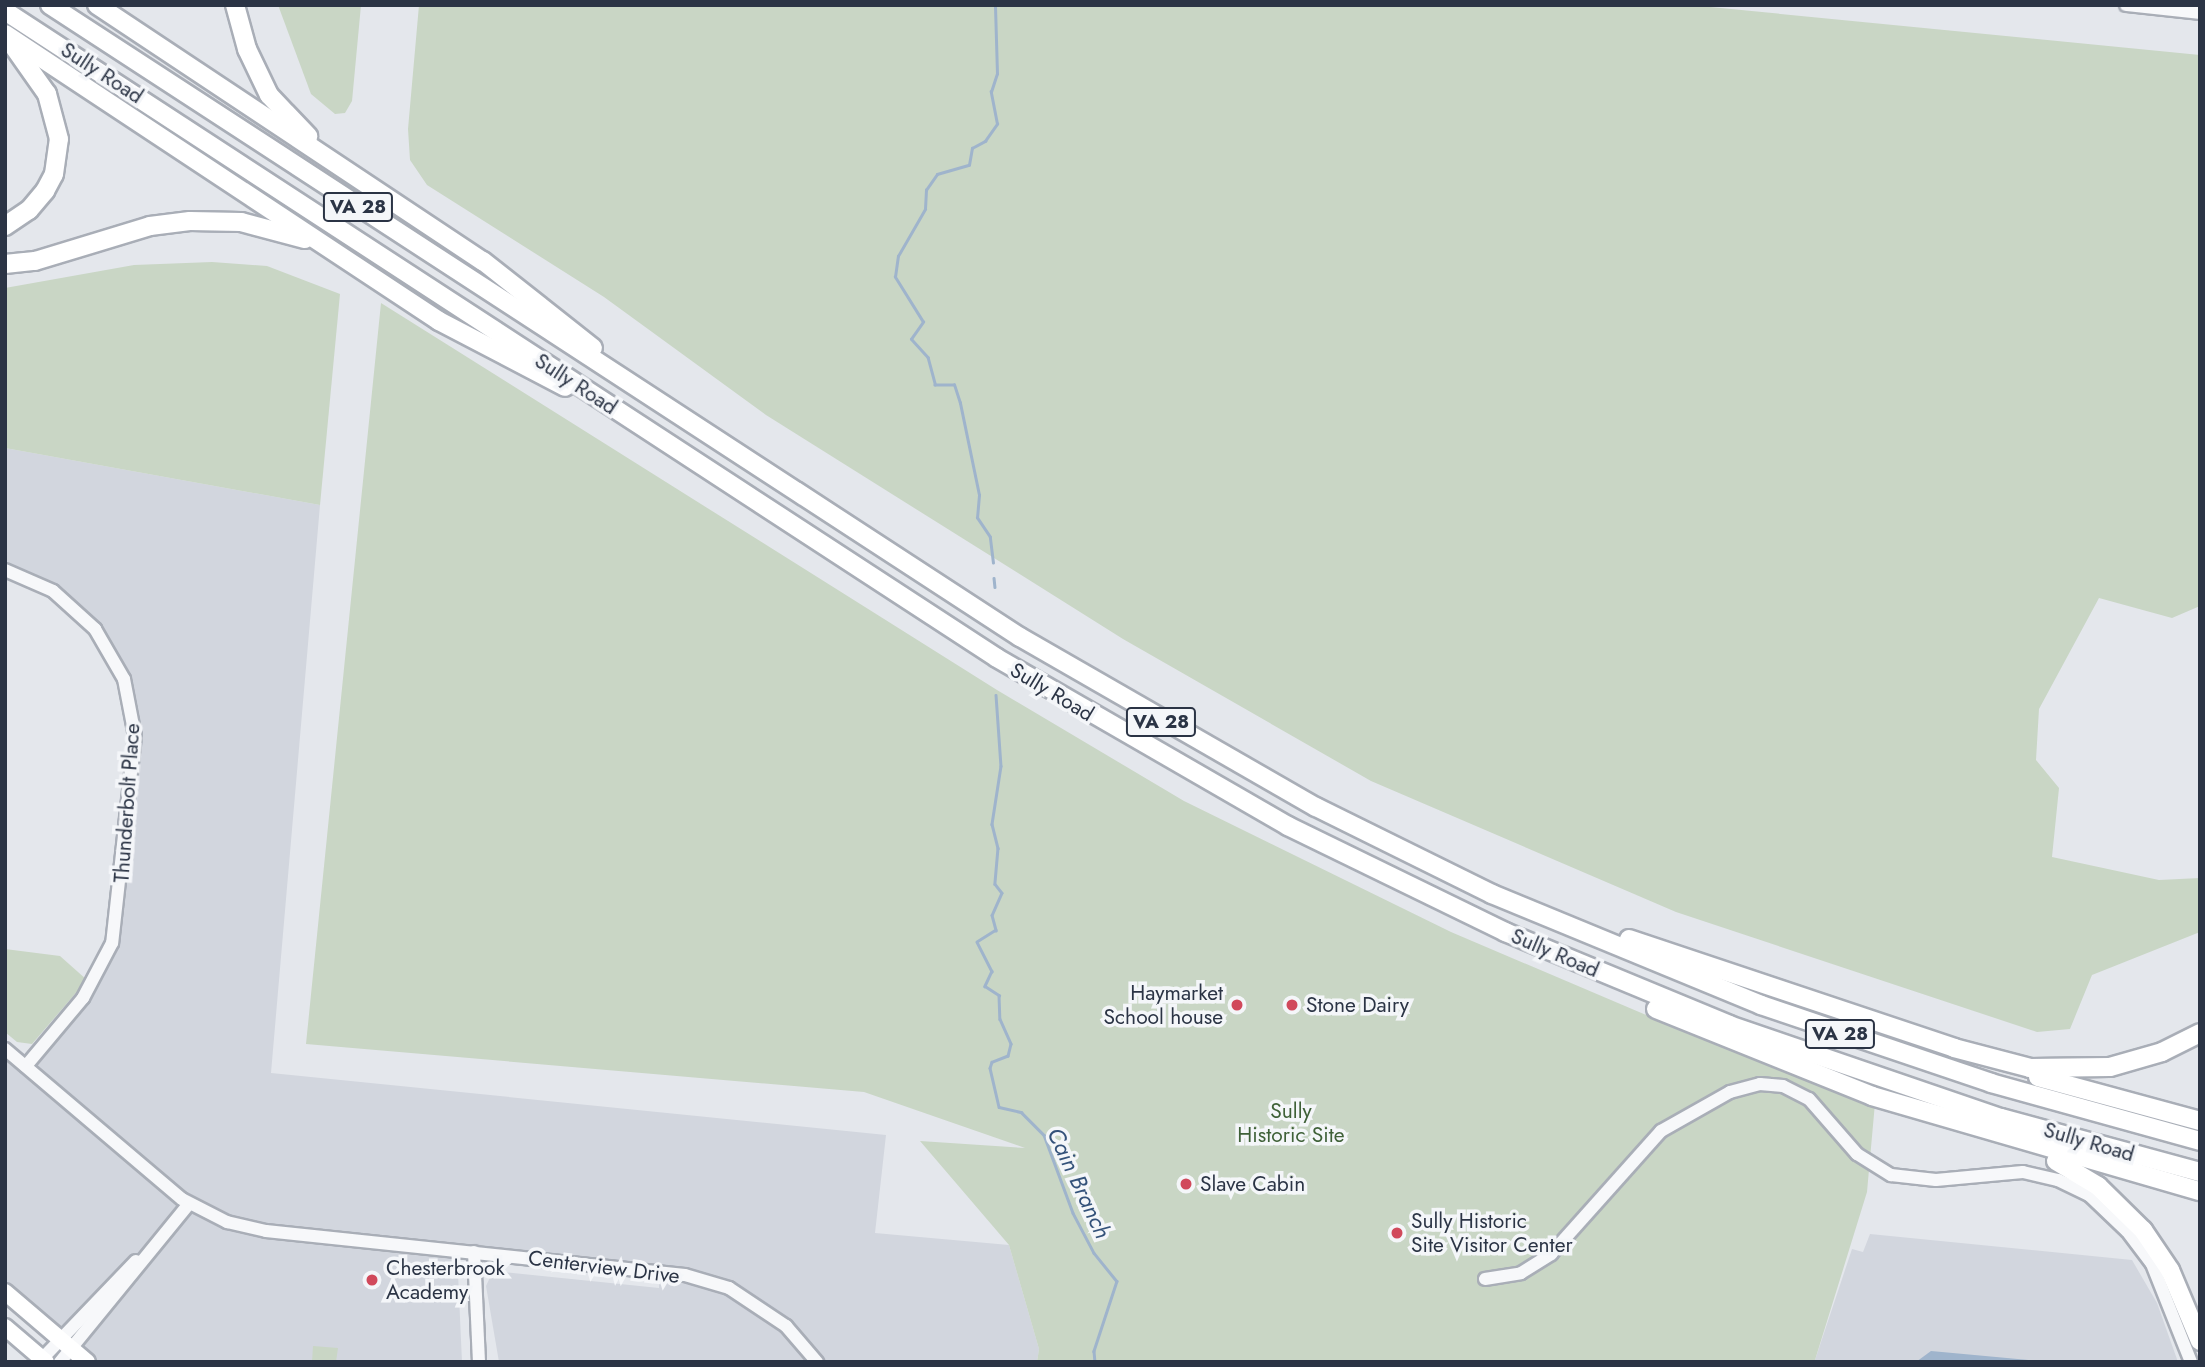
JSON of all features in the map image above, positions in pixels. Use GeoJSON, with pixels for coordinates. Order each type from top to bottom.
{"type":"FeatureCollection","features":[{"type":"Feature","properties":{"kind":"highway","name":"Sully Road"},"geometry":{"type":"LineString","coordinates":[[50,5],[1104,688],[1317,807],[1492,894],[1669,969],[1840,1034],[1991,1083],[2200,1141]]}},
{"type":"Feature","properties":{"kind":"highway"},"geometry":{"type":"LineString","coordinates":[[97,5],[523,291],[667,407]]}},
{"type":"Feature","properties":{"kind":"highway"},"geometry":{"type":"LineString","coordinates":[[235,5],[247,49],[276,104],[344,170]]}},
{"type":"Feature","properties":{"kind":"highway","name":"Sully Road"},"geometry":{"type":"LineString","coordinates":[[5,11],[998,659],[1150,750],[1352,859],[1594,971],[1887,1081],[2200,1172]]}},
{"type":"Feature","properties":{"kind":"highway"},"geometry":{"type":"LineString","coordinates":[[5,37],[471,340],[634,421]]}},
{"type":"Feature","properties":{"kind":"highway"},"geometry":{"type":"LineString","coordinates":[[5,37],[47,94],[59,139],[54,174],[45,191],[29,210],[5,226]]}},
{"type":"Feature","properties":{"kind":"highway"},"geometry":{"type":"LineString","coordinates":[[5,264],[35,261],[150,226],[190,220],[250,223],[324,244]]}},
{"type":"Feature","properties":{"kind":"highway"},"geometry":{"type":"LineString","coordinates":[[1492,894],[1548,905],[1667,955],[2023,1073],[2200,1121]]}},
{"type":"Feature","properties":{"kind":"highway"},"geometry":{"type":"LineString","coordinates":[[1594,971],[1659,1010],[1872,1096],[1995,1135],[2200,1191]]}},
{"type":"Feature","properties":{"kind":"highway"},"geometry":{"type":"LineString","coordinates":[[1954,1048],[2030,1068],[2085,1070],[2150,1057],[2200,1033]]}},
{"type":"Feature","properties":{"kind":"highway"},"geometry":{"type":"LineString","coordinates":[[1995,1135],[2076,1171],[2127,1212],[2170,1270],[2200,1341]]}},
{"type":"Feature","properties":{"kind":"main road"},"geometry":{"type":"LineString","coordinates":[[5,1292],[87,1362]]}},
{"type":"Feature","properties":{"kind":"main road"},"geometry":{"type":"LineString","coordinates":[[5,1327],[42,1361]]}},
{"type":"Feature","properties":{"kind":"street"},"geometry":{"type":"LineString","coordinates":[[2126,5],[2200,13]]}},
{"type":"Feature","properties":{"kind":"street","name":"Thunderbolt Place"},"geometry":{"type":"LineString","coordinates":[[5,570],[53,591],[95,629],[124,678],[135,736],[112,943],[83,998],[26,1066]]}},
{"type":"Feature","properties":{"kind":"street","name":"Centerview Drive"},"geometry":{"type":"LineString","coordinates":[[5,1049],[190,1204],[227,1222],[266,1231],[670,1272],[729,1288],[786,1326],[817,1362]]}},
{"type":"Feature","properties":{"kind":"street"},"geometry":{"type":"LineString","coordinates":[[1485,1279],[1521,1273],[1551,1254],[1661,1131],[1730,1092],[1760,1084],[1783,1086],[1810,1099],[1857,1154],[1891,1175],[1936,1180],[2023,1172],[2058,1180],[2089,1195],[2127,1231],[2152,1264],[2191,1362]]}},
{"type":"Feature","properties":{"kind":"street"},"geometry":{"type":"LineString","coordinates":[[42,1361],[65,1343],[190,1204]]}},
{"type":"Feature","properties":{"kind":"street"},"geometry":{"type":"LineString","coordinates":[[474,1252],[479,1362]]}},
{"type":"Feature","properties":{"kind":"street"},"geometry":{"type":"LineString","coordinates":[[60,1362],[65,1343]]}},
{"type":"Feature","properties":{"kind":"shaded area"},"geometry":{"type":"Polygon","coordinates":[[[5,448],[320,505],[271,1073],[886,1135],[875,1233],[1009,1245],[1039,1349],[1037,1362],[499,1362],[486,1286],[493,1271],[659,1288],[659,1271],[457,1251],[462,1362],[86,1362],[5,1294],[5,1044],[25,1066],[66,1019],[112,943],[124,861],[127,687],[112,653],[53,591],[5,574],[5,448]]]}},
{"type":"Feature","properties":{"kind":"shaded area"},"geometry":{"type":"Polygon","coordinates":[[[1870,1234],[2132,1260],[2157,1303],[2178,1362],[1810,1362],[1815,1360],[1852,1249],[1863,1252],[1870,1234]]]}},
{"type":"Feature","properties":{"kind":"green space"},"geometry":{"type":"Polygon","coordinates":[[[278,5],[361,5],[352,101],[345,113],[335,114],[311,94],[278,5]]]}},
{"type":"Feature","properties":{"kind":"green space"},"geometry":{"type":"Polygon","coordinates":[[[419,5],[1690,5],[2200,55],[2200,606],[2172,618],[2099,598],[2039,709],[2036,760],[2059,788],[2052,857],[2159,880],[2200,878],[2200,932],[2092,975],[2070,1029],[2037,1032],[1676,912],[1371,781],[1123,639],[766,415],[604,297],[427,185],[410,160],[408,129],[419,5]]]}},
{"type":"Feature","properties":{"kind":"green space"},"geometry":{"type":"Polygon","coordinates":[[[212,262],[267,266],[340,294],[320,505],[5,448],[5,288],[134,265],[212,262]]]}},
{"type":"Feature","properties":{"kind":"green space","name":"Sully Historic Site"},"geometry":{"type":"Polygon","coordinates":[[[381,303],[997,690],[1184,801],[1451,932],[1719,1046],[1875,1103],[1867,1192],[1815,1360],[1037,1362],[1039,1349],[1009,1245],[920,1141],[1025,1148],[864,1092],[306,1044],[381,303]]]}},
{"type":"Feature","properties":{"kind":"green space"},"geometry":{"type":"Polygon","coordinates":[[[5,949],[60,956],[87,980],[32,1044],[17,1042],[5,1032],[5,949]]]}},
{"type":"Feature","properties":{"kind":"green space"},"geometry":{"type":"Polygon","coordinates":[[[313,1346],[338,1348],[336,1362],[312,1362],[313,1346]]]}},
{"type":"Feature","properties":{"kind":"water"},"geometry":{"type":"Polygon","coordinates":[[[1931,1351],[2049,1362],[1916,1362],[1931,1351]]]}},
{"type":"Feature","properties":{"kind":"waterway","name":"Cain Branch"},"geometry":{"type":"LineString","coordinates":[[993,563],[990,537],[977,518],[979,495],[954,385],[935,385],[928,358],[911,339],[923,322],[895,277],[898,256],[925,209],[926,190],[937,174],[969,165],[972,148],[985,141],[997,124],[991,92],[997,74],[995,5]]}},
{"type":"Feature","properties":{"kind":"waterway","name":"Cain Branch"},"geometry":{"type":"LineString","coordinates":[[994,578],[995,587]]}},
{"type":"Feature","properties":{"kind":"waterway","name":"Cain Branch"},"geometry":{"type":"LineString","coordinates":[[996,695],[1001,766],[992,824],[998,848],[995,884],[1002,893],[992,915],[996,930],[977,942],[992,971],[985,986],[999,995],[1000,1019],[1011,1044],[1008,1056],[992,1062],[990,1068],[999,1107],[1021,1112],[1044,1135],[1073,1213],[1094,1253],[1117,1281],[1094,1351],[1095,1362]]}},
{"type":"Feature","properties":{"kind":"place","name":"Haymarket School house"},"geometry":{"type":"Point","coordinates":[1237,1005]}},
{"type":"Feature","properties":{"kind":"place","name":"Stone Dairy"},"geometry":{"type":"Point","coordinates":[1292,1005]}},
{"type":"Feature","properties":{"kind":"place","name":"Slave Cabin"},"geometry":{"type":"Point","coordinates":[1186,1184]}},
{"type":"Feature","properties":{"kind":"place","name":"Sully Historic Site Visitor Center"},"geometry":{"type":"Point","coordinates":[1397,1233]}},
{"type":"Feature","properties":{"kind":"place","name":"Chesterbrook Academy"},"geometry":{"type":"Point","coordinates":[372,1280]}}]}
